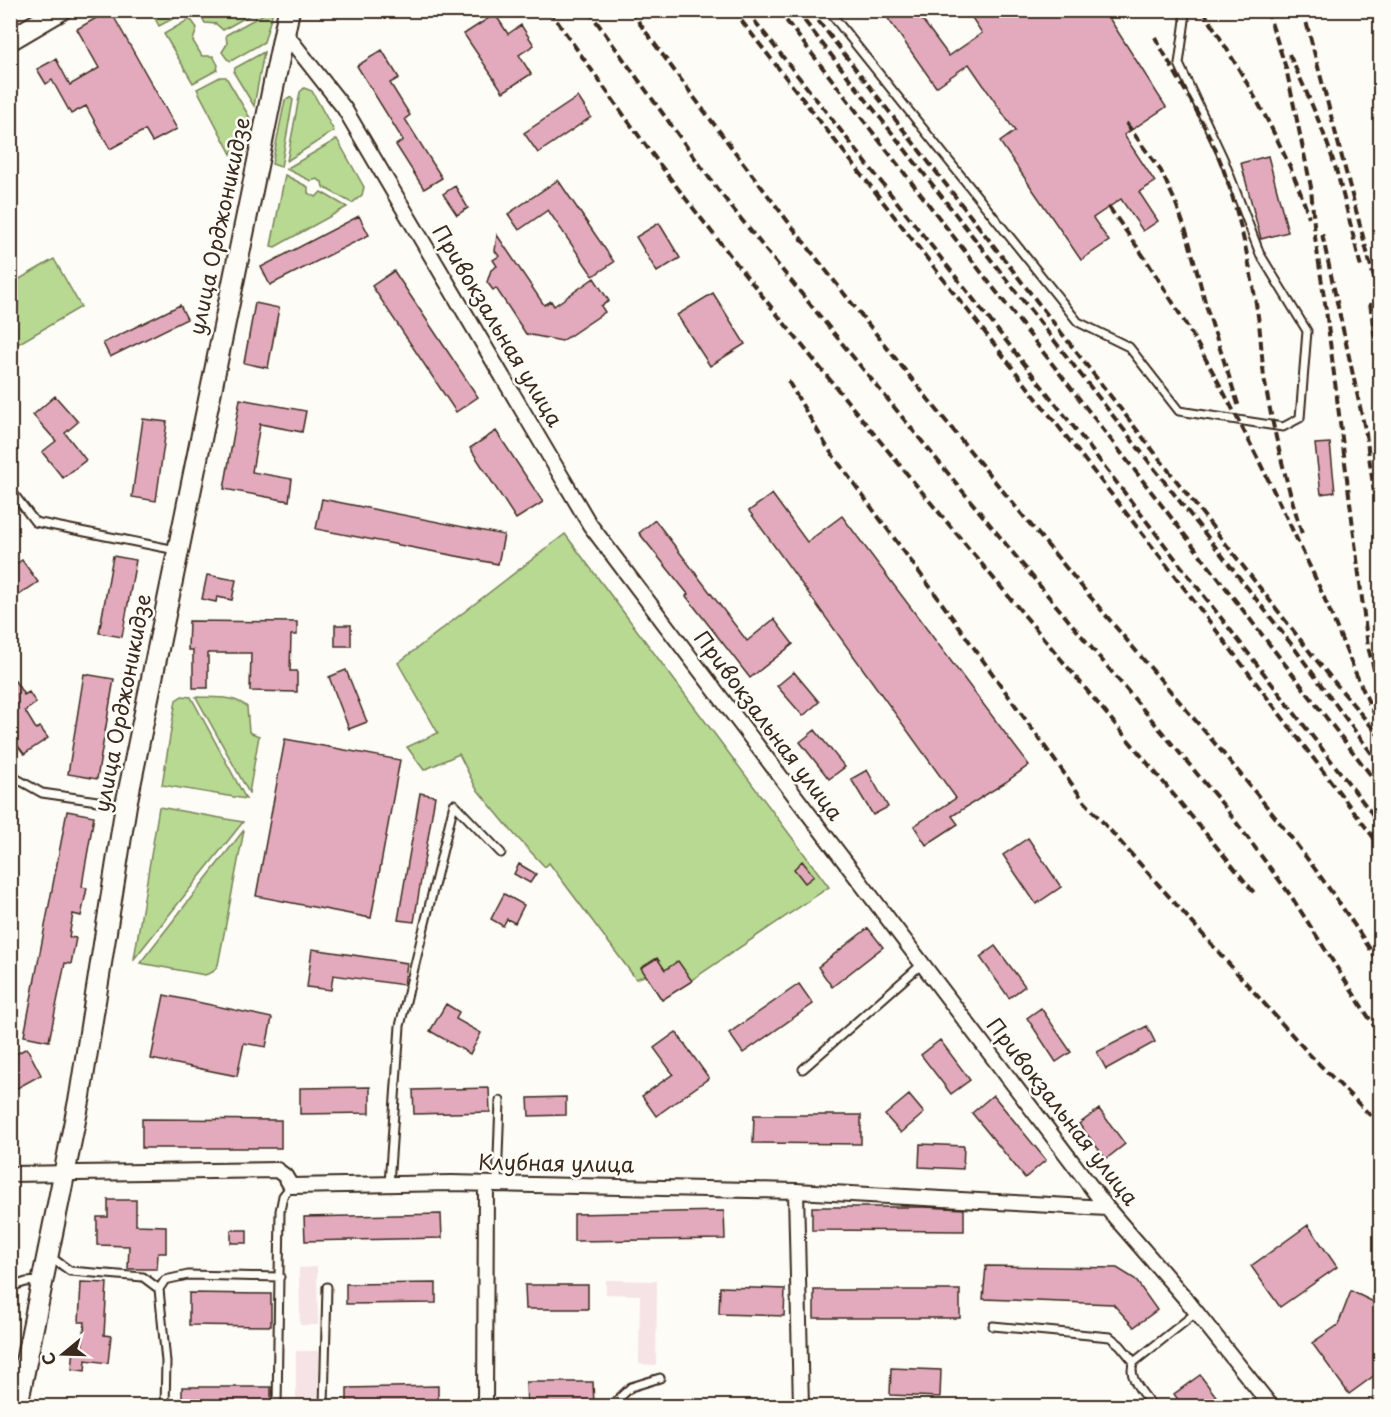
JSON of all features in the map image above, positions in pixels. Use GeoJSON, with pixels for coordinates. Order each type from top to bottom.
{"type":"FeatureCollection","features":[{"type":"Feature","properties":{"kind":"street"},"geometry":{"type":"LineString","coordinates":[[10,40],[61,10]]}},
{"type":"Feature","properties":{"kind":"street","name":"улица Орджоникидзе"},"geometry":{"type":"LineString","coordinates":[[17,1407],[80,1096],[126,806],[289,10]]}},
{"type":"Feature","properties":{"kind":"street","name":"Привокзальная улица"},"geometry":{"type":"LineString","coordinates":[[285,33],[344,108],[590,525],[1107,1208],[1197,1312],[1271,1407]]}},
{"type":"Feature","properties":{"kind":"street"},"geometry":{"type":"LineString","coordinates":[[10,1174],[277,1170],[285,1176],[291,1186]]}},
{"type":"Feature","properties":{"kind":"street"},"geometry":{"type":"LineString","coordinates":[[485,1407],[492,1184]]}},
{"type":"Feature","properties":{"kind":"street","name":"Клубная улица"},"geometry":{"type":"LineString","coordinates":[[291,1186],[492,1184],[796,1191],[1107,1208]]}},
{"type":"Feature","properties":{"kind":"street"},"geometry":{"type":"LineString","coordinates":[[796,1191],[801,1407]]}},
{"type":"Feature","properties":{"kind":"lane"},"geometry":{"type":"LineString","coordinates":[[828,10],[1078,322],[1129,347],[1179,411],[1283,427],[1299,418],[1307,331],[1260,254],[1223,158],[1179,64],[1185,20],[1182,10]]}},
{"type":"Feature","properties":{"kind":"lane"},"geometry":{"type":"LineString","coordinates":[[10,489],[35,522],[178,551]]}},
{"type":"Feature","properties":{"kind":"lane"},"geometry":{"type":"LineString","coordinates":[[10,775],[42,793],[126,806]]}},
{"type":"Feature","properties":{"kind":"lane"},"geometry":{"type":"LineString","coordinates":[[389,1184],[400,1026],[454,804],[501,853]]}},
{"type":"Feature","properties":{"kind":"lane"},"geometry":{"type":"LineString","coordinates":[[803,1069],[922,964]]}},
{"type":"Feature","properties":{"kind":"lane"},"geometry":{"type":"LineString","coordinates":[[492,1184],[500,1101]]}},
{"type":"Feature","properties":{"kind":"lane"},"geometry":{"type":"LineString","coordinates":[[277,1407],[280,1211],[283,1196],[291,1186]]}},
{"type":"Feature","properties":{"kind":"lane"},"geometry":{"type":"LineString","coordinates":[[47,1254],[70,1271],[143,1277],[159,1289]]}},
{"type":"Feature","properties":{"kind":"lane"},"geometry":{"type":"LineString","coordinates":[[165,1407],[166,1362],[159,1289],[165,1280],[188,1275],[280,1277]]}},
{"type":"Feature","properties":{"kind":"lane"},"geometry":{"type":"LineString","coordinates":[[10,1287],[26,1282],[42,1281]]}},
{"type":"Feature","properties":{"kind":"lane"},"geometry":{"type":"LineString","coordinates":[[324,1407],[327,1287]]}},
{"type":"Feature","properties":{"kind":"lane"},"geometry":{"type":"LineString","coordinates":[[1152,1407],[1134,1380],[1131,1368],[1134,1362],[1197,1312]]}},
{"type":"Feature","properties":{"kind":"lane"},"geometry":{"type":"LineString","coordinates":[[993,1326],[1110,1337],[1134,1362]]}},
{"type":"Feature","properties":{"kind":"lane"},"geometry":{"type":"LineString","coordinates":[[611,1407],[631,1387],[660,1378]]}},
{"type":"Feature","properties":{"kind":"shaded area"},"geometry":{"type":"Polygon","coordinates":[[[317,1267],[318,1325],[300,1325],[299,1268],[317,1267]]]}},
{"type":"Feature","properties":{"kind":"shaded area"},"geometry":{"type":"Polygon","coordinates":[[[606,1280],[657,1281],[656,1365],[639,1364],[640,1295],[606,1294],[606,1280]]]}},
{"type":"Feature","properties":{"kind":"shaded area"},"geometry":{"type":"Polygon","coordinates":[[[296,1351],[319,1351],[318,1406],[296,1406],[296,1351]]]}},
{"type":"Feature","properties":{"kind":"green space"},"geometry":{"type":"Polygon","coordinates":[[[151,11],[185,11],[159,26],[151,11]]]}},
{"type":"Feature","properties":{"kind":"green space"},"geometry":{"type":"Polygon","coordinates":[[[206,11],[257,11],[223,30],[216,24],[205,23],[202,13],[206,11]]]}},
{"type":"Feature","properties":{"kind":"green space"},"geometry":{"type":"Polygon","coordinates":[[[269,11],[273,11],[264,42],[231,61],[227,59],[222,52],[227,44],[226,35],[269,11]]]}},
{"type":"Feature","properties":{"kind":"green space"},"geometry":{"type":"Polygon","coordinates":[[[188,20],[192,21],[197,28],[193,41],[202,56],[213,56],[218,65],[217,70],[193,83],[164,34],[188,20]]]}},
{"type":"Feature","properties":{"kind":"green space"},"geometry":{"type":"Polygon","coordinates":[[[264,52],[254,106],[234,73],[235,68],[264,52]]]}},
{"type":"Feature","properties":{"kind":"green space"},"geometry":{"type":"Polygon","coordinates":[[[220,77],[226,77],[250,118],[244,148],[235,145],[231,154],[197,89],[220,77]]]}},
{"type":"Feature","properties":{"kind":"green space"},"geometry":{"type":"Polygon","coordinates":[[[304,88],[312,91],[334,131],[287,161],[300,92],[304,88]]]}},
{"type":"Feature","properties":{"kind":"green space"},"geometry":{"type":"Polygon","coordinates":[[[290,97],[293,100],[281,167],[272,164],[285,100],[290,97]]]}},
{"type":"Feature","properties":{"kind":"green space"},"geometry":{"type":"Polygon","coordinates":[[[337,139],[364,187],[362,195],[352,203],[323,187],[322,182],[317,179],[311,181],[286,169],[337,139]]]}},
{"type":"Feature","properties":{"kind":"green space"},"geometry":{"type":"Polygon","coordinates":[[[285,175],[308,187],[308,193],[316,197],[321,192],[347,207],[275,247],[271,246],[285,175]]]}},
{"type":"Feature","properties":{"kind":"green space"},"geometry":{"type":"Polygon","coordinates":[[[54,259],[81,307],[11,348],[11,284],[54,259]]]}},
{"type":"Feature","properties":{"kind":"green space"},"geometry":{"type":"Polygon","coordinates":[[[565,534],[829,887],[662,1000],[646,975],[636,979],[549,863],[545,867],[476,788],[459,754],[424,770],[407,747],[438,733],[398,663],[565,534]]]}},
{"type":"Feature","properties":{"kind":"green space"},"geometry":{"type":"Polygon","coordinates":[[[182,696],[191,697],[246,799],[162,785],[176,700],[182,696]]]}},
{"type":"Feature","properties":{"kind":"green space"},"geometry":{"type":"Polygon","coordinates":[[[196,697],[230,699],[247,707],[249,732],[259,736],[249,793],[196,697]]]}},
{"type":"Feature","properties":{"kind":"green space"},"geometry":{"type":"Polygon","coordinates":[[[159,807],[243,822],[134,959],[159,807]]]}},
{"type":"Feature","properties":{"kind":"green space"},"geometry":{"type":"Polygon","coordinates":[[[244,830],[218,965],[213,972],[205,975],[140,963],[244,830]]]}},
{"type":"Feature","properties":{"kind":"building"},"geometry":{"type":"Polygon","coordinates":[[[110,10],[177,129],[152,142],[145,130],[110,149],[86,106],[71,114],[52,80],[46,84],[37,69],[56,59],[70,85],[99,68],[77,29],[110,10]]]}},
{"type":"Feature","properties":{"kind":"building"},"geometry":{"type":"Polygon","coordinates":[[[882,10],[915,10],[949,56],[982,33],[967,10],[1053,10],[1056,15],[1062,10],[1104,10],[1166,107],[1124,135],[1155,182],[1139,192],[1158,221],[1143,231],[1121,199],[1093,218],[1109,241],[1081,260],[1000,142],[1015,131],[969,64],[936,87],[882,10]]]}},
{"type":"Feature","properties":{"kind":"building"},"geometry":{"type":"Polygon","coordinates":[[[495,14],[508,34],[521,25],[534,45],[519,55],[531,74],[503,92],[464,34],[495,14]]]}},
{"type":"Feature","properties":{"kind":"building"},"geometry":{"type":"Polygon","coordinates":[[[382,50],[399,78],[390,83],[410,115],[405,119],[442,178],[424,189],[396,145],[403,140],[357,66],[382,50]]]}},
{"type":"Feature","properties":{"kind":"building"},"geometry":{"type":"Polygon","coordinates":[[[578,97],[591,117],[538,153],[524,133],[578,97]]]}},
{"type":"Feature","properties":{"kind":"building"},"geometry":{"type":"Polygon","coordinates":[[[1268,156],[1288,232],[1261,239],[1241,163],[1268,156]]]}},
{"type":"Feature","properties":{"kind":"building"},"geometry":{"type":"Polygon","coordinates":[[[558,180],[614,262],[593,276],[548,210],[519,230],[508,214],[558,180]]]}},
{"type":"Feature","properties":{"kind":"building"},"geometry":{"type":"Polygon","coordinates":[[[455,186],[468,208],[457,215],[443,194],[455,186]]]}},
{"type":"Feature","properties":{"kind":"building"},"geometry":{"type":"Polygon","coordinates":[[[359,216],[369,235],[270,285],[261,267],[359,216]]]}},
{"type":"Feature","properties":{"kind":"building"},"geometry":{"type":"Polygon","coordinates":[[[659,223],[680,258],[657,272],[636,237],[659,223]]]}},
{"type":"Feature","properties":{"kind":"building"},"geometry":{"type":"Polygon","coordinates":[[[497,235],[544,305],[551,301],[554,306],[594,278],[609,301],[601,306],[605,312],[562,341],[526,334],[496,288],[493,290],[487,282],[491,270],[497,266],[493,260],[499,256],[495,251],[497,235]]]}},
{"type":"Feature","properties":{"kind":"building"},"geometry":{"type":"Polygon","coordinates":[[[394,271],[478,397],[456,412],[372,286],[394,271]]]}},
{"type":"Feature","properties":{"kind":"building"},"geometry":{"type":"Polygon","coordinates":[[[713,293],[745,344],[710,366],[677,315],[713,293]]]}},
{"type":"Feature","properties":{"kind":"building"},"geometry":{"type":"Polygon","coordinates":[[[255,303],[279,308],[268,368],[244,363],[255,303]]]}},
{"type":"Feature","properties":{"kind":"building"},"geometry":{"type":"Polygon","coordinates":[[[180,305],[187,319],[110,357],[103,343],[180,305]]]}},
{"type":"Feature","properties":{"kind":"building"},"geometry":{"type":"Polygon","coordinates":[[[55,396],[78,422],[65,433],[86,460],[63,478],[42,452],[56,441],[33,415],[55,396]]]}},
{"type":"Feature","properties":{"kind":"building"},"geometry":{"type":"Polygon","coordinates":[[[240,399],[306,411],[302,432],[260,424],[252,472],[292,479],[289,501],[224,489],[240,399]]]}},
{"type":"Feature","properties":{"kind":"building"},"geometry":{"type":"Polygon","coordinates":[[[143,419],[167,422],[156,501],[132,497],[143,419]]]}},
{"type":"Feature","properties":{"kind":"building"},"geometry":{"type":"Polygon","coordinates":[[[496,431],[543,502],[516,519],[470,448],[496,431]]]}},
{"type":"Feature","properties":{"kind":"building"},"geometry":{"type":"Polygon","coordinates":[[[1330,443],[1335,492],[1321,494],[1315,444],[1330,443]]]}},
{"type":"Feature","properties":{"kind":"building"},"geometry":{"type":"Polygon","coordinates":[[[772,494],[807,542],[842,516],[1029,765],[952,816],[958,824],[926,845],[914,826],[956,798],[749,511],[772,494]]]}},
{"type":"Feature","properties":{"kind":"building"},"geometry":{"type":"Polygon","coordinates":[[[322,499],[504,535],[498,564],[316,529],[322,499]]]}},
{"type":"Feature","properties":{"kind":"building"},"geometry":{"type":"Polygon","coordinates":[[[655,520],[747,641],[774,619],[793,644],[750,678],[686,596],[688,594],[639,533],[655,520]]]}},
{"type":"Feature","properties":{"kind":"building"},"geometry":{"type":"Polygon","coordinates":[[[113,556],[136,560],[122,637],[99,633],[113,556]]]}},
{"type":"Feature","properties":{"kind":"building"},"geometry":{"type":"Polygon","coordinates":[[[22,560],[38,582],[10,601],[10,568],[22,560]]]}},
{"type":"Feature","properties":{"kind":"building"},"geometry":{"type":"Polygon","coordinates":[[[207,575],[236,580],[232,600],[217,597],[216,602],[202,599],[207,575]]]}},
{"type":"Feature","properties":{"kind":"building"},"geometry":{"type":"Polygon","coordinates":[[[189,621],[297,622],[297,635],[291,635],[290,671],[297,671],[297,692],[250,691],[251,653],[208,653],[208,688],[193,688],[193,650],[188,650],[189,621]]]}},
{"type":"Feature","properties":{"kind":"building"},"geometry":{"type":"Polygon","coordinates":[[[335,625],[351,625],[351,646],[335,646],[335,625]]]}},
{"type":"Feature","properties":{"kind":"building"},"geometry":{"type":"Polygon","coordinates":[[[346,670],[367,722],[349,729],[329,677],[346,670]]]}},
{"type":"Feature","properties":{"kind":"building"},"geometry":{"type":"Polygon","coordinates":[[[794,672],[819,702],[803,716],[777,686],[794,672]]]}},
{"type":"Feature","properties":{"kind":"building"},"geometry":{"type":"Polygon","coordinates":[[[10,673],[24,695],[29,692],[36,703],[25,711],[36,729],[40,727],[48,738],[24,754],[10,735],[10,673]]]}},
{"type":"Feature","properties":{"kind":"building"},"geometry":{"type":"Polygon","coordinates":[[[84,674],[114,679],[97,779],[68,774],[84,674]]]}},
{"type":"Feature","properties":{"kind":"building"},"geometry":{"type":"Polygon","coordinates":[[[815,730],[845,767],[829,779],[800,742],[815,730]]]}},
{"type":"Feature","properties":{"kind":"building"},"geometry":{"type":"Polygon","coordinates":[[[285,739],[400,760],[371,918],[256,896],[285,739]]]}},
{"type":"Feature","properties":{"kind":"building"},"geometry":{"type":"Polygon","coordinates":[[[867,770],[888,807],[873,815],[851,779],[867,770]]]}},
{"type":"Feature","properties":{"kind":"building"},"geometry":{"type":"Polygon","coordinates":[[[420,793],[435,796],[414,922],[398,920],[420,793]]]}},
{"type":"Feature","properties":{"kind":"building"},"geometry":{"type":"Polygon","coordinates":[[[67,811],[94,816],[82,887],[87,888],[81,916],[73,914],[69,937],[76,938],[71,964],[65,963],[49,1041],[24,1036],[67,811]]]}},
{"type":"Feature","properties":{"kind":"building"},"geometry":{"type":"Polygon","coordinates":[[[1028,838],[1061,887],[1036,904],[1003,855],[1028,838]]]}},
{"type":"Feature","properties":{"kind":"building"},"geometry":{"type":"Polygon","coordinates":[[[802,861],[814,876],[805,883],[794,869],[802,861]]]}},
{"type":"Feature","properties":{"kind":"building"},"geometry":{"type":"Polygon","coordinates":[[[519,864],[536,874],[530,883],[514,874],[519,864]]]}},
{"type":"Feature","properties":{"kind":"building"},"geometry":{"type":"Polygon","coordinates":[[[504,894],[524,905],[515,923],[507,919],[503,926],[491,919],[504,894]]]}},
{"type":"Feature","properties":{"kind":"building"},"geometry":{"type":"Polygon","coordinates":[[[868,928],[883,947],[832,987],[818,967],[868,928]]]}},
{"type":"Feature","properties":{"kind":"building"},"geometry":{"type":"Polygon","coordinates":[[[995,946],[1025,986],[1009,998],[980,957],[995,946]]]}},
{"type":"Feature","properties":{"kind":"building"},"geometry":{"type":"Polygon","coordinates":[[[312,949],[407,963],[404,985],[333,975],[331,990],[307,987],[312,949]]]}},
{"type":"Feature","properties":{"kind":"building"},"geometry":{"type":"Polygon","coordinates":[[[657,958],[665,970],[678,961],[692,981],[662,1000],[641,968],[657,958]]]}},
{"type":"Feature","properties":{"kind":"building"},"geometry":{"type":"Polygon","coordinates":[[[799,984],[813,1004],[743,1053],[729,1033],[799,984]]]}},
{"type":"Feature","properties":{"kind":"building"},"geometry":{"type":"Polygon","coordinates":[[[164,995],[272,1018],[266,1047],[244,1043],[237,1076],[151,1059],[164,995]]]}},
{"type":"Feature","properties":{"kind":"building"},"geometry":{"type":"Polygon","coordinates":[[[446,1004],[459,1012],[456,1019],[481,1033],[470,1054],[430,1031],[446,1004]]]}},
{"type":"Feature","properties":{"kind":"building"},"geometry":{"type":"Polygon","coordinates":[[[1041,1008],[1071,1052],[1056,1062],[1027,1018],[1041,1008]]]}},
{"type":"Feature","properties":{"kind":"building"},"geometry":{"type":"Polygon","coordinates":[[[1147,1026],[1155,1042],[1106,1069],[1097,1052],[1147,1026]]]}},
{"type":"Feature","properties":{"kind":"building"},"geometry":{"type":"Polygon","coordinates":[[[676,1032],[709,1078],[656,1116],[642,1096],[673,1074],[654,1048],[676,1032]]]}},
{"type":"Feature","properties":{"kind":"building"},"geometry":{"type":"Polygon","coordinates":[[[940,1040],[970,1080],[951,1094],[921,1055],[940,1040]]]}},
{"type":"Feature","properties":{"kind":"building"},"geometry":{"type":"Polygon","coordinates":[[[27,1048],[41,1075],[10,1092],[10,1057],[27,1048]]]}},
{"type":"Feature","properties":{"kind":"building"},"geometry":{"type":"Polygon","coordinates":[[[370,1087],[370,1113],[300,1114],[300,1088],[370,1087]]]}},
{"type":"Feature","properties":{"kind":"building"},"geometry":{"type":"Polygon","coordinates":[[[489,1088],[490,1112],[414,1114],[413,1090],[489,1088]]]}},
{"type":"Feature","properties":{"kind":"building"},"geometry":{"type":"Polygon","coordinates":[[[909,1095],[924,1113],[901,1133],[885,1115],[909,1095]]]}},
{"type":"Feature","properties":{"kind":"building"},"geometry":{"type":"Polygon","coordinates":[[[993,1095],[1046,1160],[1025,1178],[972,1113],[993,1095]]]}},
{"type":"Feature","properties":{"kind":"building"},"geometry":{"type":"Polygon","coordinates":[[[566,1097],[566,1115],[529,1116],[528,1098],[566,1097]]]}},
{"type":"Feature","properties":{"kind":"building"},"geometry":{"type":"Polygon","coordinates":[[[1099,1109],[1125,1144],[1106,1159],[1079,1124],[1099,1109]]]}},
{"type":"Feature","properties":{"kind":"building"},"geometry":{"type":"Polygon","coordinates":[[[754,1115],[861,1115],[861,1144],[753,1143],[754,1115]]]}},
{"type":"Feature","properties":{"kind":"building"},"geometry":{"type":"Polygon","coordinates":[[[142,1119],[281,1120],[281,1148],[142,1148],[142,1119]]]}},
{"type":"Feature","properties":{"kind":"building"},"geometry":{"type":"Polygon","coordinates":[[[920,1144],[964,1146],[963,1169],[919,1167],[920,1144]]]}},
{"type":"Feature","properties":{"kind":"building"},"geometry":{"type":"Polygon","coordinates":[[[108,1200],[136,1200],[136,1225],[166,1226],[166,1253],[158,1253],[157,1269],[128,1269],[129,1246],[97,1245],[97,1217],[108,1217],[108,1200]]]}},
{"type":"Feature","properties":{"kind":"building"},"geometry":{"type":"Polygon","coordinates":[[[812,1207],[964,1209],[964,1231],[812,1230],[812,1207]]]}},
{"type":"Feature","properties":{"kind":"building"},"geometry":{"type":"Polygon","coordinates":[[[724,1211],[725,1239],[574,1241],[574,1214],[724,1211]]]}},
{"type":"Feature","properties":{"kind":"building"},"geometry":{"type":"Polygon","coordinates":[[[441,1214],[442,1238],[305,1241],[304,1217],[441,1214]]]}},
{"type":"Feature","properties":{"kind":"building"},"geometry":{"type":"Polygon","coordinates":[[[1308,1225],[1337,1267],[1280,1307],[1251,1266],[1308,1225]]]}},
{"type":"Feature","properties":{"kind":"building"},"geometry":{"type":"Polygon","coordinates":[[[231,1230],[247,1230],[247,1243],[231,1243],[231,1230]]]}},
{"type":"Feature","properties":{"kind":"building"},"geometry":{"type":"Polygon","coordinates":[[[986,1266],[1117,1268],[1135,1279],[1157,1310],[1134,1327],[1113,1304],[983,1299],[986,1266]]]}},
{"type":"Feature","properties":{"kind":"building"},"geometry":{"type":"Polygon","coordinates":[[[81,1282],[107,1283],[104,1335],[111,1336],[108,1363],[86,1360],[85,1371],[72,1369],[74,1349],[82,1350],[85,1322],[79,1322],[81,1282]]]}},
{"type":"Feature","properties":{"kind":"building"},"geometry":{"type":"Polygon","coordinates":[[[436,1283],[436,1303],[346,1304],[346,1284],[436,1283]]]}},
{"type":"Feature","properties":{"kind":"building"},"geometry":{"type":"Polygon","coordinates":[[[525,1285],[588,1285],[588,1309],[526,1309],[525,1285]]]}},
{"type":"Feature","properties":{"kind":"building"},"geometry":{"type":"Polygon","coordinates":[[[720,1287],[785,1289],[784,1316],[719,1314],[720,1287]]]}},
{"type":"Feature","properties":{"kind":"building"},"geometry":{"type":"Polygon","coordinates":[[[814,1290],[960,1290],[960,1318],[814,1318],[814,1290]]]}},
{"type":"Feature","properties":{"kind":"building"},"geometry":{"type":"Polygon","coordinates":[[[1351,1291],[1380,1305],[1380,1360],[1375,1375],[1349,1394],[1312,1343],[1338,1325],[1351,1291]]]}},
{"type":"Feature","properties":{"kind":"building"},"geometry":{"type":"Polygon","coordinates":[[[189,1293],[271,1294],[271,1326],[189,1325],[189,1293]]]}},
{"type":"Feature","properties":{"kind":"building"},"geometry":{"type":"Polygon","coordinates":[[[891,1368],[941,1370],[940,1397],[890,1395],[891,1368]]]}},
{"type":"Feature","properties":{"kind":"building"},"geometry":{"type":"Polygon","coordinates":[[[1200,1375],[1224,1407],[1183,1407],[1174,1394],[1200,1375]]]}},
{"type":"Feature","properties":{"kind":"building"},"geometry":{"type":"Polygon","coordinates":[[[526,1382],[593,1382],[594,1405],[527,1406],[526,1382]]]}},
{"type":"Feature","properties":{"kind":"building"},"geometry":{"type":"Polygon","coordinates":[[[438,1386],[438,1405],[347,1406],[347,1388],[438,1386]]]}},
{"type":"Feature","properties":{"kind":"building"},"geometry":{"type":"Polygon","coordinates":[[[182,1387],[271,1387],[271,1407],[182,1407],[182,1387]]]}},
{"type":"Feature","properties":{"kind":"railway"},"geometry":{"type":"LineString","coordinates":[[549,10],[668,176],[826,375],[1256,895]]}},
{"type":"Feature","properties":{"kind":"railway"},"geometry":{"type":"LineString","coordinates":[[588,10],[718,190],[765,249],[1049,597],[1224,806],[1291,896],[1380,1035]]}},
{"type":"Feature","properties":{"kind":"railway"},"geometry":{"type":"LineString","coordinates":[[630,10],[800,238],[918,386],[1037,533],[1281,825],[1349,917],[1380,965]]}},
{"type":"Feature","properties":{"kind":"railway"},"geometry":{"type":"LineString","coordinates":[[733,10],[1162,559],[1380,846]]}},
{"type":"Feature","properties":{"kind":"railway"},"geometry":{"type":"LineString","coordinates":[[746,10],[1073,426],[1380,824]]}},
{"type":"Feature","properties":{"kind":"railway"},"geometry":{"type":"LineString","coordinates":[[778,10],[1380,787]]}},
{"type":"Feature","properties":{"kind":"railway"},"geometry":{"type":"LineString","coordinates":[[796,10],[1292,645],[1380,765]]}},
{"type":"Feature","properties":{"kind":"railway"},"geometry":{"type":"LineString","coordinates":[[810,10],[1313,656],[1380,737]]}},
{"type":"Feature","properties":{"kind":"railway"},"geometry":{"type":"LineString","coordinates":[[1203,10],[1276,137],[1309,217]]}},
{"type":"Feature","properties":{"kind":"railway"},"geometry":{"type":"LineString","coordinates":[[1267,10],[1286,68],[1311,187],[1315,237],[1368,647],[1380,691]]}},
{"type":"Feature","properties":{"kind":"railway"},"geometry":{"type":"LineString","coordinates":[[1303,10],[1380,301]]}},
{"type":"Feature","properties":{"kind":"railway"},"geometry":{"type":"LineString","coordinates":[[1155,37],[1207,131],[1234,202],[1252,282],[1259,323],[1264,377],[1272,417],[1303,537]]}},
{"type":"Feature","properties":{"kind":"railway"},"geometry":{"type":"LineString","coordinates":[[1289,54],[1332,158],[1361,267]]}},
{"type":"Feature","properties":{"kind":"railway"},"geometry":{"type":"LineString","coordinates":[[1126,123],[1161,171],[1175,201],[1239,407]]}},
{"type":"Feature","properties":{"kind":"railway"},"geometry":{"type":"LineString","coordinates":[[1109,207],[1144,257],[1199,346],[1238,420],[1312,571],[1380,725]]}},
{"type":"Feature","properties":{"kind":"railway"},"geometry":{"type":"LineString","coordinates":[[1322,234],[1366,434],[1380,557]]}},
{"type":"Feature","properties":{"kind":"railway"},"geometry":{"type":"LineString","coordinates":[[1370,303],[1380,374]]}},
{"type":"Feature","properties":{"kind":"railway"},"geometry":{"type":"LineString","coordinates":[[788,381],[829,450],[1084,801],[1310,1055],[1380,1125]]}}]}
